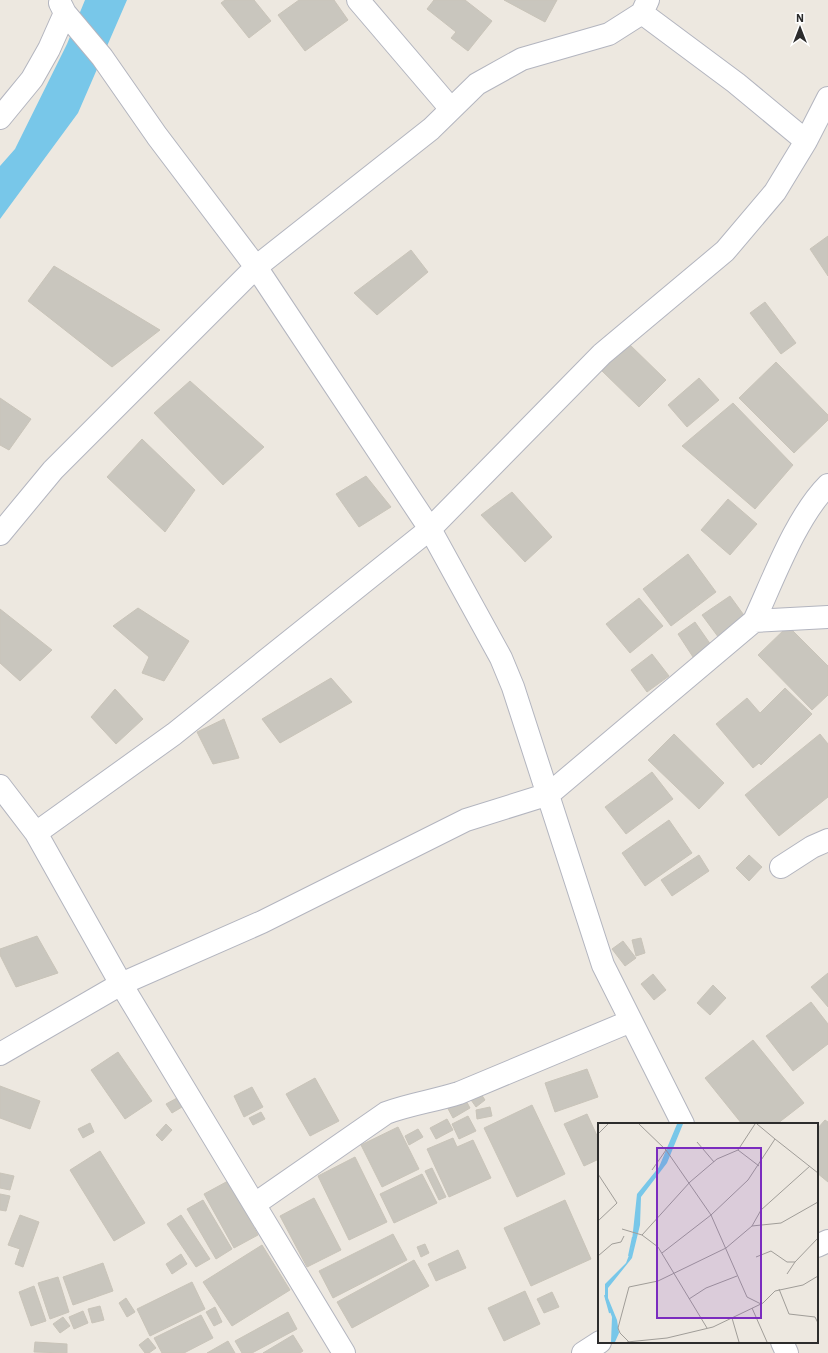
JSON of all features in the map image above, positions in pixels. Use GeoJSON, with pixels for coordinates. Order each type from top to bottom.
{"type":"FeatureCollection","features":[{"type":"Feature","properties":{"kind":"street"},"geometry":{"type":"LineString","coordinates":[[358,0],[451,109]]}},
{"type":"Feature","properties":{"kind":"street"},"geometry":{"type":"LineString","coordinates":[[0,534],[53,470],[256,267],[430,129],[477,84],[522,59],[609,34],[645,6],[806,141]]}},
{"type":"Feature","properties":{"kind":"street"},"geometry":{"type":"LineString","coordinates":[[0,118],[32,79],[49,49],[66,13],[102,57],[157,136],[256,267],[430,529],[507,673],[549,794],[603,966],[682,1123]]}},
{"type":"Feature","properties":{"kind":"street"},"geometry":{"type":"LineString","coordinates":[[36,833],[174,734],[430,529],[602,354],[725,251],[775,192],[806,141],[828,98]]}},
{"type":"Feature","properties":{"kind":"street"},"geometry":{"type":"LineString","coordinates":[[0,1054],[121,984],[262,922],[466,820],[549,794],[754,621],[811,504],[828,485]]}},
{"type":"Feature","properties":{"kind":"street"},"geometry":{"type":"LineString","coordinates":[[754,621],[828,617]]}},
{"type":"Feature","properties":{"kind":"street"},"geometry":{"type":"LineString","coordinates":[[4,798],[36,833],[121,984],[344,1353]]}},
{"type":"Feature","properties":{"kind":"street"},"geometry":{"type":"LineString","coordinates":[[781,867],[812,847],[828,840]]}},
{"type":"Feature","properties":{"kind":"street"},"geometry":{"type":"LineString","coordinates":[[255,1204],[386,1113],[403,1107],[432,1102],[458,1093],[631,1021]]}},
{"type":"Feature","properties":{"kind":"street"},"geometry":{"type":"LineString","coordinates":[[782,1343],[787,1353]]}},
{"type":"Feature","properties":{"kind":"water"},"geometry":{"type":"Polygon","coordinates":[[[85,0],[127,0],[78,113],[0,219],[0,166],[15,149],[67,44],[85,0]]]}},
{"type":"Feature","properties":{"kind":"building"},"geometry":{"type":"Polygon","coordinates":[[[225,0],[254,0],[271,21],[249,38],[221,3],[225,0]]]}},
{"type":"Feature","properties":{"kind":"building"},"geometry":{"type":"Polygon","coordinates":[[[299,0],[334,0],[348,20],[305,51],[278,15],[299,0]]]}},
{"type":"Feature","properties":{"kind":"building"},"geometry":{"type":"Polygon","coordinates":[[[434,0],[465,0],[492,21],[468,51],[451,38],[456,32],[427,9],[434,0]]]}},
{"type":"Feature","properties":{"kind":"building"},"geometry":{"type":"Polygon","coordinates":[[[504,0],[557,0],[545,22],[504,0]]]}},
{"type":"Feature","properties":{"kind":"building"},"geometry":{"type":"Polygon","coordinates":[[[828,236],[828,276],[810,249],[828,236]]]}},
{"type":"Feature","properties":{"kind":"building"},"geometry":{"type":"Polygon","coordinates":[[[411,250],[428,272],[377,315],[354,293],[411,250]]]}},
{"type":"Feature","properties":{"kind":"building"},"geometry":{"type":"Polygon","coordinates":[[[54,266],[160,330],[112,367],[28,301],[54,266]]]}},
{"type":"Feature","properties":{"kind":"building"},"geometry":{"type":"Polygon","coordinates":[[[765,302],[796,343],[781,354],[750,313],[765,302]]]}},
{"type":"Feature","properties":{"kind":"building"},"geometry":{"type":"Polygon","coordinates":[[[628,343],[666,380],[639,407],[601,370],[628,343]]]}},
{"type":"Feature","properties":{"kind":"building"},"geometry":{"type":"Polygon","coordinates":[[[776,362],[828,415],[828,420],[794,453],[739,398],[776,362]]]}},
{"type":"Feature","properties":{"kind":"building"},"geometry":{"type":"Polygon","coordinates":[[[699,378],[719,400],[687,427],[668,405],[699,378]]]}},
{"type":"Feature","properties":{"kind":"building"},"geometry":{"type":"Polygon","coordinates":[[[190,381],[264,447],[223,485],[154,413],[190,381]]]}},
{"type":"Feature","properties":{"kind":"building"},"geometry":{"type":"Polygon","coordinates":[[[0,398],[31,419],[9,450],[0,445],[0,398]]]}},
{"type":"Feature","properties":{"kind":"building"},"geometry":{"type":"Polygon","coordinates":[[[733,403],[793,465],[755,509],[682,446],[733,403]]]}},
{"type":"Feature","properties":{"kind":"building"},"geometry":{"type":"Polygon","coordinates":[[[142,439],[195,490],[165,532],[107,477],[142,439]]]}},
{"type":"Feature","properties":{"kind":"building"},"geometry":{"type":"Polygon","coordinates":[[[366,476],[391,507],[359,527],[336,494],[366,476]]]}},
{"type":"Feature","properties":{"kind":"building"},"geometry":{"type":"Polygon","coordinates":[[[512,492],[552,537],[525,562],[481,515],[512,492]]]}},
{"type":"Feature","properties":{"kind":"building"},"geometry":{"type":"Polygon","coordinates":[[[728,499],[757,524],[730,555],[701,530],[728,499]]]}},
{"type":"Feature","properties":{"kind":"building"},"geometry":{"type":"Polygon","coordinates":[[[688,554],[716,592],[671,626],[643,589],[688,554]]]}},
{"type":"Feature","properties":{"kind":"building"},"geometry":{"type":"Polygon","coordinates":[[[730,596],[746,618],[719,638],[702,615],[730,596]]]}},
{"type":"Feature","properties":{"kind":"building"},"geometry":{"type":"Polygon","coordinates":[[[639,598],[663,626],[630,653],[606,624],[639,598]]]}},
{"type":"Feature","properties":{"kind":"building"},"geometry":{"type":"Polygon","coordinates":[[[138,608],[189,641],[164,681],[142,673],[149,657],[113,626],[138,608]]]}},
{"type":"Feature","properties":{"kind":"building"},"geometry":{"type":"Polygon","coordinates":[[[0,609],[52,650],[20,681],[0,663],[0,609]]]}},
{"type":"Feature","properties":{"kind":"building"},"geometry":{"type":"Polygon","coordinates":[[[695,622],[711,645],[693,657],[678,634],[695,622]]]}},
{"type":"Feature","properties":{"kind":"building"},"geometry":{"type":"Polygon","coordinates":[[[788,626],[828,666],[828,695],[812,710],[758,655],[788,626]]]}},
{"type":"Feature","properties":{"kind":"building"},"geometry":{"type":"Polygon","coordinates":[[[652,654],[669,676],[647,692],[631,670],[652,654]]]}},
{"type":"Feature","properties":{"kind":"building"},"geometry":{"type":"Polygon","coordinates":[[[331,678],[352,702],[280,743],[262,719],[331,678]]]}},
{"type":"Feature","properties":{"kind":"building"},"geometry":{"type":"Polygon","coordinates":[[[785,688],[812,714],[761,765],[759,763],[753,768],[716,724],[747,698],[760,713],[785,688]]]}},
{"type":"Feature","properties":{"kind":"building"},"geometry":{"type":"Polygon","coordinates":[[[115,689],[143,719],[116,744],[91,717],[115,689]]]}},
{"type":"Feature","properties":{"kind":"building"},"geometry":{"type":"Polygon","coordinates":[[[224,719],[239,758],[213,764],[197,732],[224,719]]]}},
{"type":"Feature","properties":{"kind":"building"},"geometry":{"type":"Polygon","coordinates":[[[674,734],[724,783],[699,809],[648,760],[674,734]]]}},
{"type":"Feature","properties":{"kind":"building"},"geometry":{"type":"Polygon","coordinates":[[[820,734],[828,744],[828,797],[779,836],[745,795],[820,734]]]}},
{"type":"Feature","properties":{"kind":"building"},"geometry":{"type":"Polygon","coordinates":[[[652,772],[673,799],[626,834],[605,807],[652,772]]]}},
{"type":"Feature","properties":{"kind":"building"},"geometry":{"type":"Polygon","coordinates":[[[669,820],[692,853],[645,886],[622,853],[669,820]]]}},
{"type":"Feature","properties":{"kind":"building"},"geometry":{"type":"Polygon","coordinates":[[[699,855],[709,871],[672,896],[661,880],[699,855]]]}},
{"type":"Feature","properties":{"kind":"building"},"geometry":{"type":"Polygon","coordinates":[[[749,855],[762,867],[749,881],[736,868],[749,855]]]}},
{"type":"Feature","properties":{"kind":"building"},"geometry":{"type":"Polygon","coordinates":[[[37,936],[58,973],[16,987],[0,955],[0,949],[37,936]]]}},
{"type":"Feature","properties":{"kind":"building"},"geometry":{"type":"Polygon","coordinates":[[[641,938],[645,953],[636,956],[632,940],[641,938]]]}},
{"type":"Feature","properties":{"kind":"building"},"geometry":{"type":"Polygon","coordinates":[[[623,941],[636,958],[625,966],[612,949],[623,941]]]}},
{"type":"Feature","properties":{"kind":"building"},"geometry":{"type":"Polygon","coordinates":[[[828,973],[828,1007],[811,987],[828,973]]]}},
{"type":"Feature","properties":{"kind":"building"},"geometry":{"type":"Polygon","coordinates":[[[653,974],[666,990],[654,1000],[641,984],[653,974]]]}},
{"type":"Feature","properties":{"kind":"building"},"geometry":{"type":"Polygon","coordinates":[[[713,985],[726,998],[710,1015],[697,1003],[713,985]]]}},
{"type":"Feature","properties":{"kind":"building"},"geometry":{"type":"Polygon","coordinates":[[[811,1002],[828,1024],[828,1044],[793,1071],[766,1036],[811,1002]]]}},
{"type":"Feature","properties":{"kind":"building"},"geometry":{"type":"Polygon","coordinates":[[[753,1040],[804,1103],[778,1123],[741,1123],[705,1078],[753,1040]]]}},
{"type":"Feature","properties":{"kind":"building"},"geometry":{"type":"Polygon","coordinates":[[[118,1052],[152,1101],[125,1119],[91,1070],[118,1052]]]}},
{"type":"Feature","properties":{"kind":"building"},"geometry":{"type":"Polygon","coordinates":[[[587,1069],[598,1097],[555,1112],[545,1083],[587,1069]]]}},
{"type":"Feature","properties":{"kind":"building"},"geometry":{"type":"Polygon","coordinates":[[[315,1078],[339,1121],[310,1136],[286,1094],[315,1078]]]}},
{"type":"Feature","properties":{"kind":"building"},"geometry":{"type":"Polygon","coordinates":[[[0,1086],[40,1101],[30,1129],[0,1118],[0,1086]]]}},
{"type":"Feature","properties":{"kind":"building"},"geometry":{"type":"Polygon","coordinates":[[[252,1087],[263,1107],[244,1117],[234,1096],[252,1087]]]}},
{"type":"Feature","properties":{"kind":"building"},"geometry":{"type":"Polygon","coordinates":[[[479,1091],[485,1100],[476,1107],[469,1097],[479,1091]]]}},
{"type":"Feature","properties":{"kind":"building"},"geometry":{"type":"Polygon","coordinates":[[[463,1095],[470,1108],[453,1118],[446,1105],[463,1095]]]}},
{"type":"Feature","properties":{"kind":"building"},"geometry":{"type":"Polygon","coordinates":[[[177,1098],[182,1107],[172,1113],[166,1104],[177,1098]]]}},
{"type":"Feature","properties":{"kind":"building"},"geometry":{"type":"Polygon","coordinates":[[[532,1105],[565,1174],[517,1197],[484,1128],[532,1105]]]}},
{"type":"Feature","properties":{"kind":"building"},"geometry":{"type":"Polygon","coordinates":[[[490,1107],[492,1116],[477,1119],[476,1110],[490,1107]]]}},
{"type":"Feature","properties":{"kind":"building"},"geometry":{"type":"Polygon","coordinates":[[[261,1112],[265,1119],[253,1125],[249,1118],[261,1112]]]}},
{"type":"Feature","properties":{"kind":"building"},"geometry":{"type":"Polygon","coordinates":[[[587,1114],[598,1138],[598,1159],[584,1166],[564,1124],[587,1114]]]}},
{"type":"Feature","properties":{"kind":"building"},"geometry":{"type":"Polygon","coordinates":[[[468,1116],[476,1131],[459,1139],[452,1124],[468,1116]]]}},
{"type":"Feature","properties":{"kind":"building"},"geometry":{"type":"Polygon","coordinates":[[[447,1119],[453,1130],[436,1139],[430,1128],[447,1119]]]}},
{"type":"Feature","properties":{"kind":"building"},"geometry":{"type":"Polygon","coordinates":[[[825,1120],[828,1122],[828,1182],[818,1174],[818,1128],[825,1120]]]}},
{"type":"Feature","properties":{"kind":"building"},"geometry":{"type":"Polygon","coordinates":[[[90,1123],[94,1132],[83,1138],[78,1129],[90,1123]]]}},
{"type":"Feature","properties":{"kind":"building"},"geometry":{"type":"Polygon","coordinates":[[[166,1124],[172,1130],[162,1141],[156,1135],[166,1124]]]}},
{"type":"Feature","properties":{"kind":"building"},"geometry":{"type":"Polygon","coordinates":[[[398,1127],[419,1169],[382,1187],[361,1145],[398,1127]]]}},
{"type":"Feature","properties":{"kind":"building"},"geometry":{"type":"Polygon","coordinates":[[[418,1129],[423,1137],[409,1145],[405,1136],[418,1129]]]}},
{"type":"Feature","properties":{"kind":"building"},"geometry":{"type":"Polygon","coordinates":[[[453,1138],[457,1147],[473,1140],[491,1178],[449,1197],[427,1149],[453,1138]]]}},
{"type":"Feature","properties":{"kind":"building"},"geometry":{"type":"Polygon","coordinates":[[[100,1151],[145,1223],[114,1241],[70,1170],[100,1151]]]}},
{"type":"Feature","properties":{"kind":"building"},"geometry":{"type":"Polygon","coordinates":[[[355,1157],[387,1222],[349,1240],[318,1176],[355,1157]]]}},
{"type":"Feature","properties":{"kind":"building"},"geometry":{"type":"Polygon","coordinates":[[[432,1168],[446,1197],[439,1200],[425,1171],[432,1168]]]}},
{"type":"Feature","properties":{"kind":"building"},"geometry":{"type":"Polygon","coordinates":[[[0,1173],[14,1176],[10,1190],[0,1188],[0,1173]]]}},
{"type":"Feature","properties":{"kind":"building"},"geometry":{"type":"Polygon","coordinates":[[[422,1174],[437,1203],[394,1223],[380,1194],[422,1174]]]}},
{"type":"Feature","properties":{"kind":"building"},"geometry":{"type":"Polygon","coordinates":[[[228,1181],[258,1235],[234,1248],[204,1194],[228,1181]]]}},
{"type":"Feature","properties":{"kind":"building"},"geometry":{"type":"Polygon","coordinates":[[[0,1194],[10,1196],[6,1211],[0,1210],[0,1194]]]}},
{"type":"Feature","properties":{"kind":"building"},"geometry":{"type":"Polygon","coordinates":[[[314,1198],[341,1250],[307,1267],[280,1216],[314,1198]]]}},
{"type":"Feature","properties":{"kind":"building"},"geometry":{"type":"Polygon","coordinates":[[[203,1200],[232,1249],[216,1259],[187,1209],[203,1200]]]}},
{"type":"Feature","properties":{"kind":"building"},"geometry":{"type":"Polygon","coordinates":[[[565,1200],[591,1259],[531,1286],[504,1228],[565,1200]]]}},
{"type":"Feature","properties":{"kind":"building"},"geometry":{"type":"Polygon","coordinates":[[[20,1215],[39,1222],[23,1267],[15,1264],[20,1249],[8,1245],[20,1215]]]}},
{"type":"Feature","properties":{"kind":"building"},"geometry":{"type":"Polygon","coordinates":[[[181,1215],[210,1259],[196,1267],[167,1224],[181,1215]]]}},
{"type":"Feature","properties":{"kind":"building"},"geometry":{"type":"Polygon","coordinates":[[[393,1234],[407,1260],[333,1298],[319,1271],[393,1234]]]}},
{"type":"Feature","properties":{"kind":"building"},"geometry":{"type":"Polygon","coordinates":[[[425,1244],[429,1253],[421,1257],[417,1247],[425,1244]]]}},
{"type":"Feature","properties":{"kind":"building"},"geometry":{"type":"Polygon","coordinates":[[[262,1245],[290,1290],[232,1326],[203,1282],[262,1245]]]}},
{"type":"Feature","properties":{"kind":"building"},"geometry":{"type":"Polygon","coordinates":[[[458,1250],[466,1268],[436,1281],[428,1264],[458,1250]]]}},
{"type":"Feature","properties":{"kind":"building"},"geometry":{"type":"Polygon","coordinates":[[[181,1254],[187,1264],[172,1274],[166,1264],[181,1254]]]}},
{"type":"Feature","properties":{"kind":"building"},"geometry":{"type":"Polygon","coordinates":[[[414,1260],[429,1286],[352,1328],[337,1302],[414,1260]]]}},
{"type":"Feature","properties":{"kind":"building"},"geometry":{"type":"Polygon","coordinates":[[[103,1263],[113,1291],[73,1305],[63,1277],[103,1263]]]}},
{"type":"Feature","properties":{"kind":"building"},"geometry":{"type":"Polygon","coordinates":[[[58,1277],[69,1312],[50,1319],[38,1283],[58,1277]]]}},
{"type":"Feature","properties":{"kind":"building"},"geometry":{"type":"Polygon","coordinates":[[[192,1282],[205,1309],[150,1336],[137,1309],[192,1282]]]}},
{"type":"Feature","properties":{"kind":"building"},"geometry":{"type":"Polygon","coordinates":[[[34,1286],[46,1321],[31,1326],[19,1292],[34,1286]]]}},
{"type":"Feature","properties":{"kind":"building"},"geometry":{"type":"Polygon","coordinates":[[[525,1291],[540,1324],[504,1341],[488,1308],[525,1291]]]}},
{"type":"Feature","properties":{"kind":"building"},"geometry":{"type":"Polygon","coordinates":[[[552,1292],[559,1307],[544,1313],[537,1299],[552,1292]]]}},
{"type":"Feature","properties":{"kind":"building"},"geometry":{"type":"Polygon","coordinates":[[[126,1298],[135,1312],[127,1317],[119,1303],[126,1298]]]}},
{"type":"Feature","properties":{"kind":"building"},"geometry":{"type":"Polygon","coordinates":[[[100,1306],[104,1320],[92,1323],[88,1309],[100,1306]]]}},
{"type":"Feature","properties":{"kind":"building"},"geometry":{"type":"Polygon","coordinates":[[[215,1307],[222,1322],[214,1326],[206,1312],[215,1307]]]}},
{"type":"Feature","properties":{"kind":"building"},"geometry":{"type":"Polygon","coordinates":[[[83,1311],[88,1323],[74,1329],[69,1317],[83,1311]]]}},
{"type":"Feature","properties":{"kind":"building"},"geometry":{"type":"Polygon","coordinates":[[[288,1312],[297,1329],[252,1353],[242,1353],[235,1341],[288,1312]]]}},
{"type":"Feature","properties":{"kind":"building"},"geometry":{"type":"Polygon","coordinates":[[[201,1315],[213,1338],[184,1353],[162,1353],[154,1338],[201,1315]]]}},
{"type":"Feature","properties":{"kind":"building"},"geometry":{"type":"Polygon","coordinates":[[[63,1317],[70,1326],[60,1333],[53,1324],[63,1317]]]}},
{"type":"Feature","properties":{"kind":"building"},"geometry":{"type":"Polygon","coordinates":[[[293,1335],[303,1351],[300,1353],[263,1353],[293,1335]]]}},
{"type":"Feature","properties":{"kind":"building"},"geometry":{"type":"Polygon","coordinates":[[[148,1338],[156,1348],[149,1353],[145,1353],[139,1345],[148,1338]]]}},
{"type":"Feature","properties":{"kind":"building"},"geometry":{"type":"Polygon","coordinates":[[[228,1341],[235,1353],[207,1353],[228,1341]]]}},
{"type":"Feature","properties":{"kind":"building"},"geometry":{"type":"Polygon","coordinates":[[[35,1342],[67,1344],[67,1353],[34,1352],[35,1342]]]}}]}
